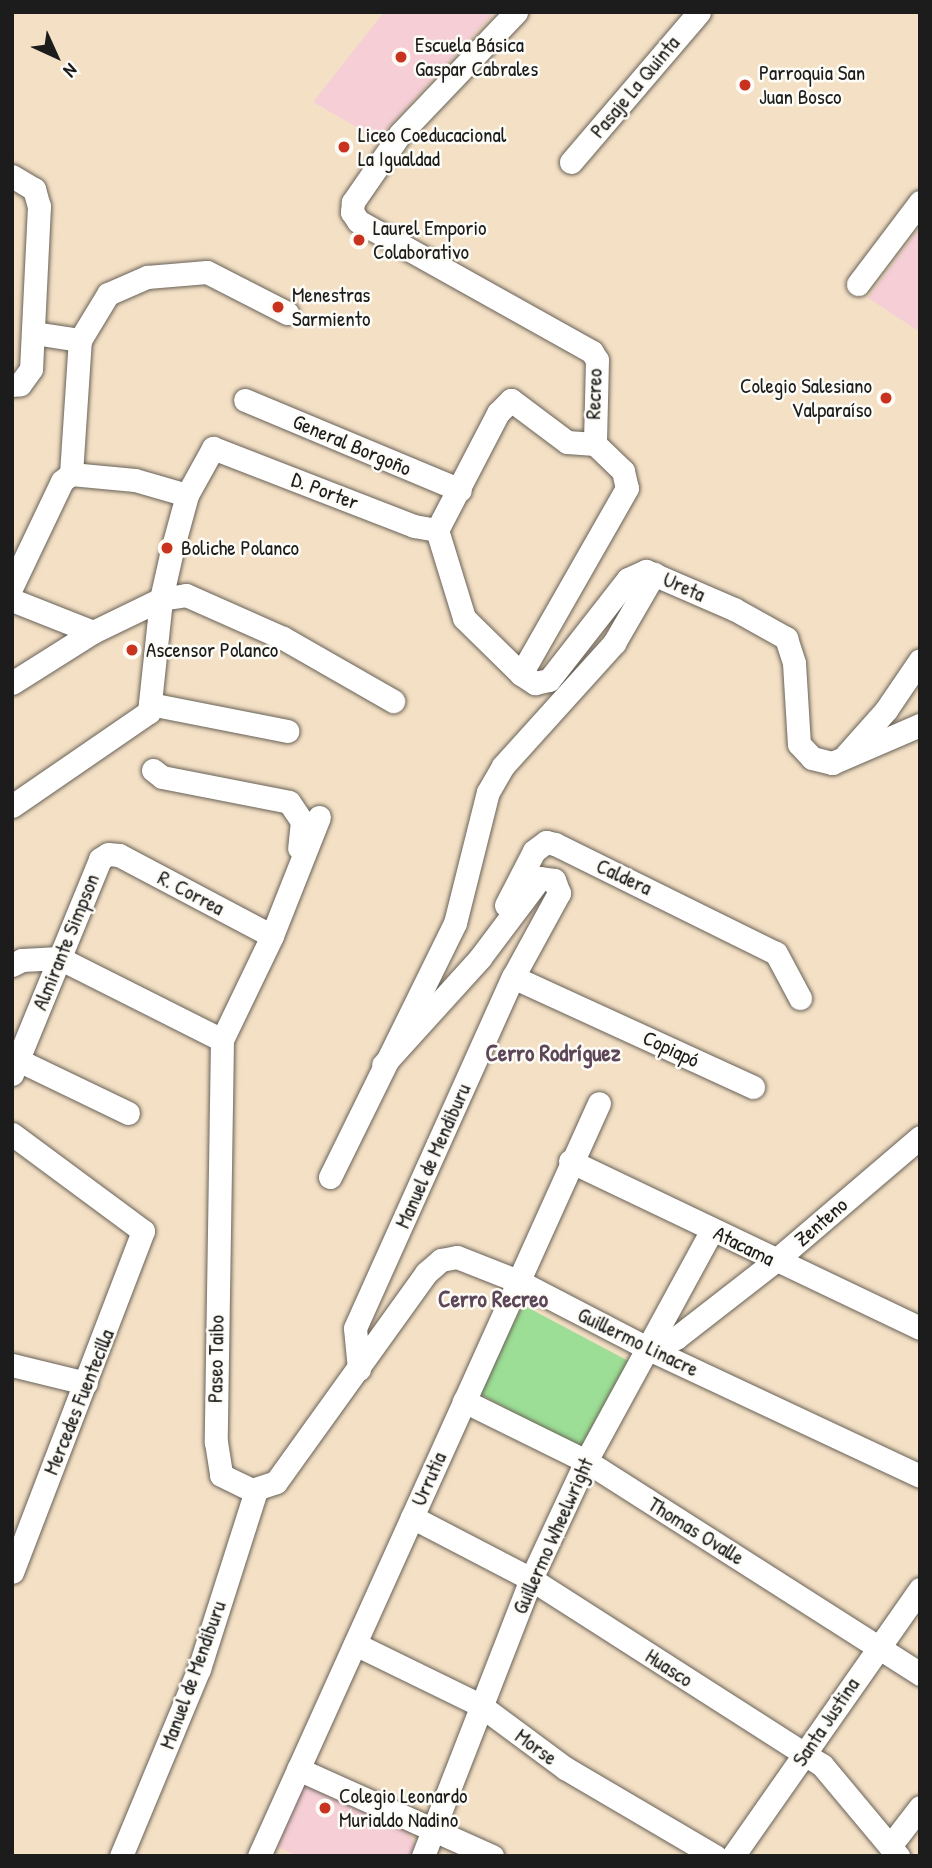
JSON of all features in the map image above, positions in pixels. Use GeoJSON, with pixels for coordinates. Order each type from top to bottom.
{"type":"FeatureCollection","features":[{"type":"Feature","properties":{"kind":"street","name":"Recreo"},"geometry":{"type":"LineString","coordinates":[[516,12],[400,134],[353,202],[352,212],[358,221],[592,352],[597,360],[595,443],[623,471],[627,488],[521,674]]}},
{"type":"Feature","properties":{"kind":"street","name":"Pasaje La Quinta"},"geometry":{"type":"LineString","coordinates":[[572,162],[699,12]]}},
{"type":"Feature","properties":{"kind":"street"},"geometry":{"type":"LineString","coordinates":[[12,176],[34,189],[39,206],[31,369],[20,384],[12,385]]}},
{"type":"Feature","properties":{"kind":"street"},"geometry":{"type":"LineString","coordinates":[[858,285],[920,202]]}},
{"type":"Feature","properties":{"kind":"street"},"geometry":{"type":"LineString","coordinates":[[71,474],[80,340],[108,294],[147,277],[190,271],[207,272],[287,313]]}},
{"type":"Feature","properties":{"kind":"street"},"geometry":{"type":"LineString","coordinates":[[34,333],[80,340]]}},
{"type":"Feature","properties":{"kind":"street","name":"General Borgoño"},"geometry":{"type":"LineString","coordinates":[[245,400],[460,489]]}},
{"type":"Feature","properties":{"kind":"street"},"geometry":{"type":"LineString","coordinates":[[521,674],[464,618],[438,530],[498,413],[511,400],[566,442],[595,443]]}},
{"type":"Feature","properties":{"kind":"street","name":"D. Porter"},"geometry":{"type":"LineString","coordinates":[[187,495],[213,448],[414,526],[438,530]]}},
{"type":"Feature","properties":{"kind":"street"},"geometry":{"type":"LineString","coordinates":[[12,586],[62,481],[71,474],[135,480],[187,495],[161,599],[150,708]]}},
{"type":"Feature","properties":{"kind":"street"},"geometry":{"type":"LineString","coordinates":[[444,586],[449,562]]}},
{"type":"Feature","properties":{"kind":"street","name":"Ureta"},"geometry":{"type":"LineString","coordinates":[[521,674],[535,684],[549,680],[628,579],[636,573],[654,573],[786,638],[794,663],[799,744],[811,758],[826,764],[920,725]]}},
{"type":"Feature","properties":{"kind":"street","name":"Manuel de Mendiburu"},"geometry":{"type":"LineString","coordinates":[[570,696],[614,643],[654,573]]}},
{"type":"Feature","properties":{"kind":"street"},"geometry":{"type":"LineString","coordinates":[[12,683],[93,632],[161,599],[187,595],[283,638],[393,701]]}},
{"type":"Feature","properties":{"kind":"street"},"geometry":{"type":"LineString","coordinates":[[12,600],[93,632]]}},
{"type":"Feature","properties":{"kind":"street","name":"Manuel de Mendiburu"},"geometry":{"type":"LineString","coordinates":[[330,1177],[455,923],[488,792],[503,766],[644,617]]}},
{"type":"Feature","properties":{"kind":"street"},"geometry":{"type":"LineString","coordinates":[[842,759],[886,710],[920,660]]}},
{"type":"Feature","properties":{"kind":"street"},"geometry":{"type":"LineString","coordinates":[[12,806],[150,708],[288,730]]}},
{"type":"Feature","properties":{"kind":"street"},"geometry":{"type":"LineString","coordinates":[[153,769],[162,777],[282,800],[296,808],[302,821],[294,886]]}},
{"type":"Feature","properties":{"kind":"street"},"geometry":{"type":"LineString","coordinates":[[16,961],[59,958],[222,1040],[294,886],[319,817]]}},
{"type":"Feature","properties":{"kind":"street","name":"Caldera"},"geometry":{"type":"LineString","coordinates":[[480,958],[534,850],[546,842],[776,953],[800,998]]}},
{"type":"Feature","properties":{"kind":"street","name":"R. Correa"},"geometry":{"type":"LineString","coordinates":[[108,854],[119,855],[272,936]]}},
{"type":"Feature","properties":{"kind":"street","name":"Almirante Simpson"},"geometry":{"type":"LineString","coordinates":[[15,1067],[100,859],[108,854]]}},
{"type":"Feature","properties":{"kind":"street","name":"Manuel de Mendiburu"},"geometry":{"type":"LineString","coordinates":[[359,1369],[355,1328],[513,977],[559,893],[554,880],[540,878],[480,958],[383,1065]]}},
{"type":"Feature","properties":{"kind":"street","name":"Copiapó"},"geometry":{"type":"LineString","coordinates":[[513,977],[753,1087]]}},
{"type":"Feature","properties":{"kind":"street","name":"Paseo Taibo"},"geometry":{"type":"LineString","coordinates":[[222,1040],[216,1465],[229,1481],[256,1490]]}},
{"type":"Feature","properties":{"kind":"street"},"geometry":{"type":"LineString","coordinates":[[15,1067],[128,1113]]}},
{"type":"Feature","properties":{"kind":"street","name":"Urrutia"},"geometry":{"type":"LineString","coordinates":[[259,1856],[570,1161],[599,1102]]}},
{"type":"Feature","properties":{"kind":"street","name":"Mercedes Fuentecilla"},"geometry":{"type":"LineString","coordinates":[[12,1134],[143,1231],[86,1383],[14,1558]]}},
{"type":"Feature","properties":{"kind":"street","name":"Zenteno"},"geometry":{"type":"LineString","coordinates":[[649,1349],[676,1338],[775,1261],[920,1137]]}},
{"type":"Feature","properties":{"kind":"street","name":"Atacama"},"geometry":{"type":"LineString","coordinates":[[570,1161],[920,1328]]}},
{"type":"Feature","properties":{"kind":"street","name":"Guillermo Wheelwright"},"geometry":{"type":"LineString","coordinates":[[423,1856],[531,1579],[586,1461],[712,1230]]}},
{"type":"Feature","properties":{"kind":"street","name":"Guillermo Linacre"},"geometry":{"type":"LineString","coordinates":[[359,1369],[426,1273],[441,1260],[457,1257],[518,1281],[649,1349],[920,1476]]}},
{"type":"Feature","properties":{"kind":"street"},"geometry":{"type":"LineString","coordinates":[[12,1365],[86,1383]]}},
{"type":"Feature","properties":{"kind":"street"},"geometry":{"type":"LineString","coordinates":[[256,1490],[265,1489],[288,1471],[359,1369]]}},
{"type":"Feature","properties":{"kind":"street","name":"Thomas Ovalle"},"geometry":{"type":"LineString","coordinates":[[464,1401],[586,1461],[920,1674]]}},
{"type":"Feature","properties":{"kind":"street","name":"Manuel de Mendiburu"},"geometry":{"type":"LineString","coordinates":[[121,1856],[199,1669],[256,1490]]}},
{"type":"Feature","properties":{"kind":"street","name":"Huasco"},"geometry":{"type":"LineString","coordinates":[[412,1517],[531,1579],[822,1765],[894,1851]]}},
{"type":"Feature","properties":{"kind":"street","name":"Santa Justina"},"geometry":{"type":"LineString","coordinates":[[733,1856],[920,1589]]}},
{"type":"Feature","properties":{"kind":"street","name":"Morse"},"geometry":{"type":"LineString","coordinates":[[355,1644],[480,1705],[565,1768],[715,1856]]}},
{"type":"Feature","properties":{"kind":"street"},"geometry":{"type":"LineString","coordinates":[[298,1769],[434,1827],[492,1856]]}},
{"type":"Feature","properties":{"kind":"street"},"geometry":{"type":"LineString","coordinates":[[894,1851],[920,1807]]}},
{"type":"Feature","properties":{"kind":"shaded area","name":"Escuela Básica Gaspar Cabrales"},"geometry":{"type":"Polygon","coordinates":[[[384,12],[495,12],[377,139],[313,102],[384,12]]]}},
{"type":"Feature","properties":{"kind":"shaded area"},"geometry":{"type":"Polygon","coordinates":[[[920,227],[920,332],[868,298],[920,227]]]}},
{"type":"Feature","properties":{"kind":"shaded area","name":"Colegio Leonardo Murialdo Nadino"},"geometry":{"type":"Polygon","coordinates":[[[304,1784],[409,1832],[415,1847],[412,1856],[297,1856],[276,1846],[304,1784]]]}},
{"type":"Feature","properties":{"kind":"green space"},"geometry":{"type":"Polygon","coordinates":[[[523,1305],[630,1362],[583,1449],[477,1392],[523,1305]]]}},
{"type":"Feature","properties":{"kind":"place","name":"Escuela Básica Gaspar Cabrales"},"geometry":{"type":"Point","coordinates":[401,57]}},
{"type":"Feature","properties":{"kind":"place","name":"Parroquia San Juan Bosco"},"geometry":{"type":"Point","coordinates":[745,85]}},
{"type":"Feature","properties":{"kind":"place","name":"Liceo Coeducacional La Igualdad"},"geometry":{"type":"Point","coordinates":[344,147]}},
{"type":"Feature","properties":{"kind":"place","name":"Laurel Emporio Colaborativo"},"geometry":{"type":"Point","coordinates":[359,240]}},
{"type":"Feature","properties":{"kind":"place","name":"Menestras Sarmiento"},"geometry":{"type":"Point","coordinates":[278,307]}},
{"type":"Feature","properties":{"kind":"place","name":"Colegio Salesiano Valparaíso"},"geometry":{"type":"Point","coordinates":[886,398]}},
{"type":"Feature","properties":{"kind":"place","name":"Boliche Polanco"},"geometry":{"type":"Point","coordinates":[167,548]}},
{"type":"Feature","properties":{"kind":"place","name":"Ascensor Polanco"},"geometry":{"type":"Point","coordinates":[132,650]}},
{"type":"Feature","properties":{"kind":"place","name":"Colegio Leonardo Murialdo Nadino"},"geometry":{"type":"Point","coordinates":[325,1808]}},
{"type":"Feature","properties":{"kind":"district","name":"Cerro Rodríguez"},"geometry":{"type":"Point","coordinates":[553,1053]}},
{"type":"Feature","properties":{"kind":"district","name":"Cerro Recreo"},"geometry":{"type":"Point","coordinates":[493,1299]}}]}
